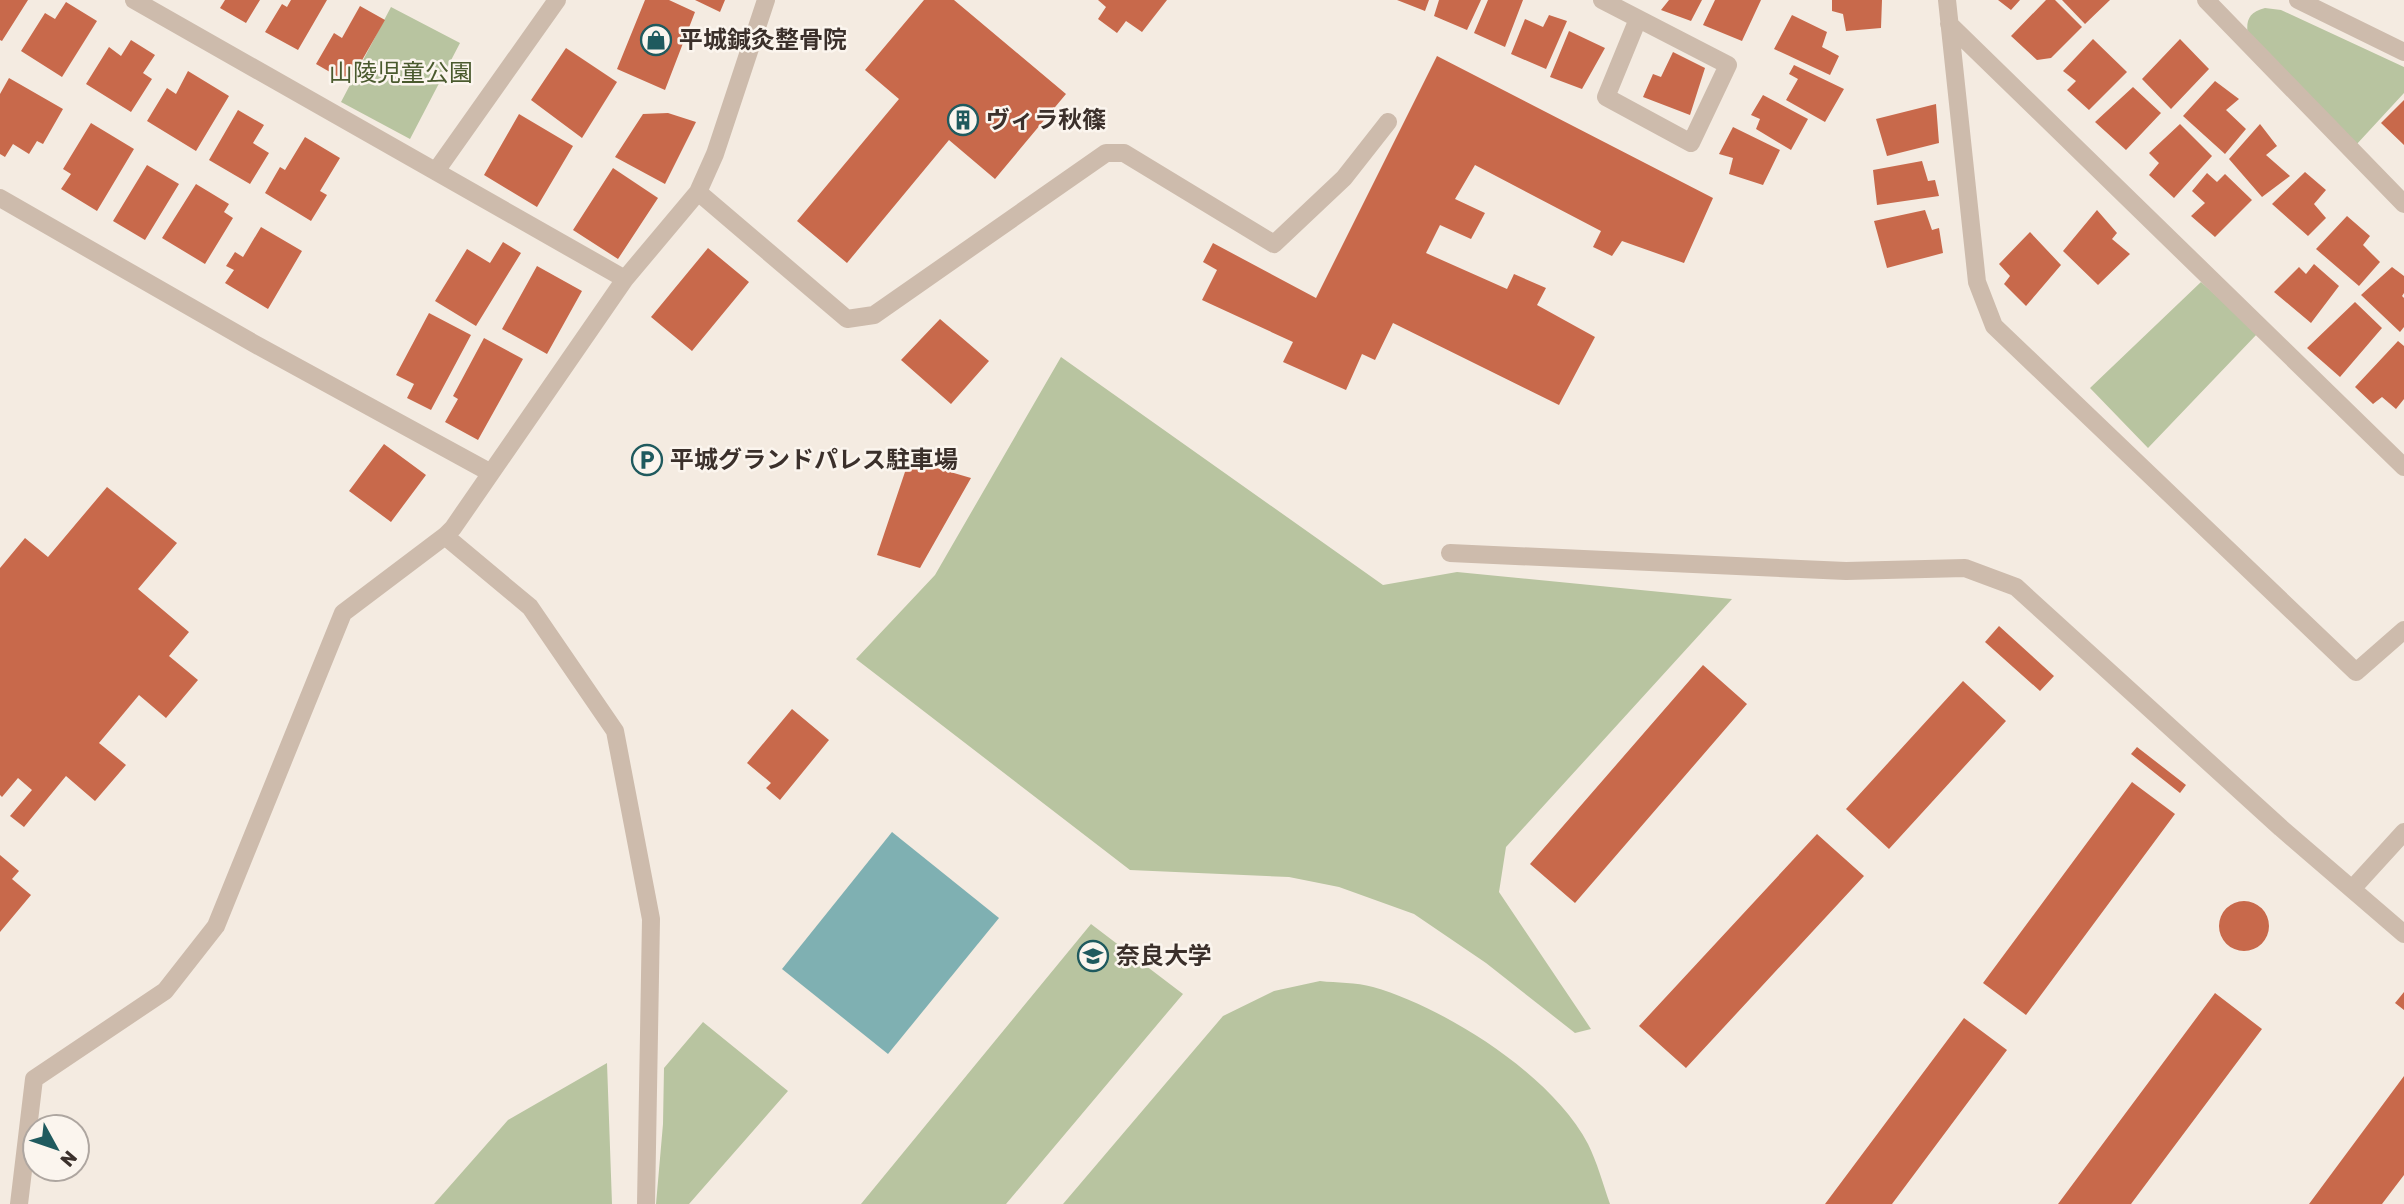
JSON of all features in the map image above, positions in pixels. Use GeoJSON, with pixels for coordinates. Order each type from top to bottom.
{"type":"FeatureCollection","features":[{"type":"Feature","properties":{"kind":"street"},"geometry":{"type":"LineString","coordinates":[[134,0],[625,279]]}},
{"type":"Feature","properties":{"kind":"street"},"geometry":{"type":"LineString","coordinates":[[436,171],[557,0]]}},
{"type":"Feature","properties":{"kind":"street"},"geometry":{"type":"LineString","coordinates":[[19,1204],[34,1079],[165,991],[216,926],[343,612],[445,536],[625,279],[698,192],[715,154],[766,0]]}},
{"type":"Feature","properties":{"kind":"street"},"geometry":{"type":"LineString","coordinates":[[1602,0],[1728,65],[1691,143],[1606,97],[1638,19]]}},
{"type":"Feature","properties":{"kind":"street"},"geometry":{"type":"LineString","coordinates":[[1947,0],[1977,282],[1994,326],[2356,672],[2404,630]]}},
{"type":"Feature","properties":{"kind":"street"},"geometry":{"type":"LineString","coordinates":[[2206,0],[2404,204]]}},
{"type":"Feature","properties":{"kind":"street"},"geometry":{"type":"LineString","coordinates":[[2298,0],[2404,52]]}},
{"type":"Feature","properties":{"kind":"street"},"geometry":{"type":"LineString","coordinates":[[1949,24],[2404,467]]}},
{"type":"Feature","properties":{"kind":"street"},"geometry":{"type":"LineString","coordinates":[[698,192],[847,318],[874,315],[1106,153],[1124,153],[1274,244],[1344,178],[1388,122]]}},
{"type":"Feature","properties":{"kind":"street"},"geometry":{"type":"LineString","coordinates":[[0,198],[253,343],[491,473]]}},
{"type":"Feature","properties":{"kind":"street"},"geometry":{"type":"LineString","coordinates":[[445,536],[530,607],[615,731],[651,919],[646,1204]]}},
{"type":"Feature","properties":{"kind":"street"},"geometry":{"type":"LineString","coordinates":[[1450,554],[1846,571],[1965,568],[2016,587],[2281,828],[2404,934]]}},
{"type":"Feature","properties":{"kind":"street"},"geometry":{"type":"LineString","coordinates":[[2352,888],[2404,832]]}},
{"type":"Feature","properties":{"kind":"green space","name":"山陵児童公園"},"geometry":{"type":"Polygon","coordinates":[[[391,7],[460,43],[410,139],[341,102],[391,7]]]}},
{"type":"Feature","properties":{"kind":"green space"},"geometry":{"type":"Polygon","coordinates":[[[2265,8],[2281,10],[2404,67],[2404,93],[2356,145],[2248,38],[2249,18],[2254,12],[2265,8]]]}},
{"type":"Feature","properties":{"kind":"green space"},"geometry":{"type":"Polygon","coordinates":[[[2201,282],[2258,333],[2148,448],[2090,388],[2201,282]]]}},
{"type":"Feature","properties":{"kind":"green space"},"geometry":{"type":"Polygon","coordinates":[[[1061,357],[1383,585],[1457,572],[1732,599],[1506,847],[1499,892],[1591,1029],[1575,1033],[1486,963],[1414,914],[1339,887],[1289,877],[1130,870],[856,659],[935,575],[1061,357]]]}},
{"type":"Feature","properties":{"kind":"green space"},"geometry":{"type":"Polygon","coordinates":[[[1091,924],[1183,994],[1006,1204],[861,1204],[1091,924]]]}},
{"type":"Feature","properties":{"kind":"green space"},"geometry":{"type":"Polygon","coordinates":[[[1320,981],[1367,985],[1402,997],[1464,1028],[1523,1070],[1549,1093],[1571,1118],[1588,1144],[1610,1204],[1063,1204],[1223,1016],[1274,991],[1320,981]]]}},
{"type":"Feature","properties":{"kind":"green space"},"geometry":{"type":"Polygon","coordinates":[[[703,1022],[788,1091],[689,1204],[656,1204],[663,1124],[664,1068],[703,1022]]]}},
{"type":"Feature","properties":{"kind":"green space"},"geometry":{"type":"Polygon","coordinates":[[[607,1063],[612,1204],[434,1204],[508,1120],[607,1063]]]}},
{"type":"Feature","properties":{"kind":"water"},"geometry":{"type":"Polygon","coordinates":[[[892,832],[999,918],[888,1054],[782,969],[892,832]]]}},
{"type":"Feature","properties":{"kind":"building"},"geometry":{"type":"Polygon","coordinates":[[[0,0],[28,0],[2,41],[0,40],[0,0]]]}},
{"type":"Feature","properties":{"kind":"building"},"geometry":{"type":"Polygon","coordinates":[[[225,0],[260,0],[246,23],[220,8],[225,0]]]}},
{"type":"Feature","properties":{"kind":"building"},"geometry":{"type":"Polygon","coordinates":[[[291,0],[327,0],[298,50],[265,32],[282,4],[287,7],[291,0]]]}},
{"type":"Feature","properties":{"kind":"building","name":"平城鍼灸整骨院"},"geometry":{"type":"Polygon","coordinates":[[[645,0],[669,0],[695,12],[665,90],[617,69],[645,0]]]}},
{"type":"Feature","properties":{"kind":"building"},"geometry":{"type":"Polygon","coordinates":[[[695,0],[725,0],[720,12],[695,0]]]}},
{"type":"Feature","properties":{"kind":"building","name":"ヴィラ秋篠"},"geometry":{"type":"Polygon","coordinates":[[[924,0],[954,0],[1066,94],[995,179],[949,140],[847,263],[797,221],[899,99],[865,70],[924,0]]]}},
{"type":"Feature","properties":{"kind":"building"},"geometry":{"type":"Polygon","coordinates":[[[1098,0],[1167,0],[1142,32],[1126,21],[1117,33],[1098,19],[1106,7],[1098,0]]]}},
{"type":"Feature","properties":{"kind":"building"},"geometry":{"type":"Polygon","coordinates":[[[1397,0],[1429,0],[1425,11],[1397,0]]]}},
{"type":"Feature","properties":{"kind":"building"},"geometry":{"type":"Polygon","coordinates":[[[1439,0],[1481,0],[1467,30],[1434,16],[1439,0]]]}},
{"type":"Feature","properties":{"kind":"building"},"geometry":{"type":"Polygon","coordinates":[[[1488,0],[1523,0],[1505,47],[1474,33],[1488,0]]]}},
{"type":"Feature","properties":{"kind":"building"},"geometry":{"type":"Polygon","coordinates":[[[1669,0],[1702,0],[1691,21],[1661,10],[1669,0]]]}},
{"type":"Feature","properties":{"kind":"building"},"geometry":{"type":"Polygon","coordinates":[[[1715,0],[1761,0],[1742,41],[1703,25],[1715,0]]]}},
{"type":"Feature","properties":{"kind":"building"},"geometry":{"type":"Polygon","coordinates":[[[1832,0],[1882,0],[1881,28],[1846,31],[1843,14],[1832,11],[1832,0]]]}},
{"type":"Feature","properties":{"kind":"building"},"geometry":{"type":"Polygon","coordinates":[[[1998,0],[2020,0],[2011,10],[1998,0]]]}},
{"type":"Feature","properties":{"kind":"building"},"geometry":{"type":"Polygon","coordinates":[[[2046,0],[2055,0],[2082,27],[2051,58],[2037,60],[2011,36],[2046,0]]]}},
{"type":"Feature","properties":{"kind":"building"},"geometry":{"type":"Polygon","coordinates":[[[2062,0],[2110,0],[2085,24],[2062,0]]]}},
{"type":"Feature","properties":{"kind":"building"},"geometry":{"type":"Polygon","coordinates":[[[66,2],[97,21],[62,77],[21,51],[45,13],[55,19],[66,2]]]}},
{"type":"Feature","properties":{"kind":"building"},"geometry":{"type":"Polygon","coordinates":[[[360,6],[385,20],[349,83],[316,64],[334,33],[342,38],[360,6]]]}},
{"type":"Feature","properties":{"kind":"building"},"geometry":{"type":"Polygon","coordinates":[[[1549,15],[1567,21],[1546,69],[1511,54],[1525,19],[1543,27],[1549,15]]]}},
{"type":"Feature","properties":{"kind":"building"},"geometry":{"type":"Polygon","coordinates":[[[1792,15],[1827,32],[1822,47],[1839,56],[1830,75],[1774,49],[1792,15]]]}},
{"type":"Feature","properties":{"kind":"building"},"geometry":{"type":"Polygon","coordinates":[[[1569,31],[1605,48],[1582,89],[1550,77],[1569,31]]]}},
{"type":"Feature","properties":{"kind":"building"},"geometry":{"type":"Polygon","coordinates":[[[2093,39],[2127,72],[2089,110],[2067,90],[2076,81],[2063,71],[2093,39]]]}},
{"type":"Feature","properties":{"kind":"building"},"geometry":{"type":"Polygon","coordinates":[[[2180,39],[2209,69],[2171,109],[2142,79],[2180,39]]]}},
{"type":"Feature","properties":{"kind":"building"},"geometry":{"type":"Polygon","coordinates":[[[131,40],[155,55],[143,73],[152,79],[131,112],[86,84],[109,47],[121,56],[131,40]]]}},
{"type":"Feature","properties":{"kind":"building"},"geometry":{"type":"Polygon","coordinates":[[[566,48],[617,82],[582,138],[531,100],[566,48]]]}},
{"type":"Feature","properties":{"kind":"building"},"geometry":{"type":"Polygon","coordinates":[[[1673,52],[1705,68],[1690,115],[1643,97],[1653,74],[1661,77],[1673,52]]]}},
{"type":"Feature","properties":{"kind":"building"},"geometry":{"type":"Polygon","coordinates":[[[1437,56],[1713,198],[1684,263],[1622,241],[1612,256],[1593,247],[1601,231],[1475,165],[1455,199],[1485,213],[1471,239],[1440,225],[1426,253],[1507,289],[1514,274],[1546,288],[1537,305],[1595,337],[1559,405],[1393,323],[1375,360],[1362,354],[1346,390],[1283,362],[1293,342],[1202,300],[1217,270],[1203,262],[1213,243],[1316,298],[1437,56]]]}},
{"type":"Feature","properties":{"kind":"building"},"geometry":{"type":"Polygon","coordinates":[[[1794,65],[1844,89],[1825,122],[1786,100],[1798,79],[1789,74],[1794,65]]]}},
{"type":"Feature","properties":{"kind":"building"},"geometry":{"type":"Polygon","coordinates":[[[188,71],[229,96],[196,151],[147,121],[167,88],[176,94],[188,71]]]}},
{"type":"Feature","properties":{"kind":"building"},"geometry":{"type":"Polygon","coordinates":[[[9,78],[63,109],[43,144],[37,141],[29,154],[13,144],[5,157],[0,154],[0,94],[9,78]]]}},
{"type":"Feature","properties":{"kind":"building"},"geometry":{"type":"Polygon","coordinates":[[[2215,81],[2239,99],[2226,110],[2246,129],[2225,154],[2183,116],[2215,81]]]}},
{"type":"Feature","properties":{"kind":"building"},"geometry":{"type":"Polygon","coordinates":[[[2133,87],[2161,113],[2126,150],[2095,122],[2133,87]]]}},
{"type":"Feature","properties":{"kind":"building"},"geometry":{"type":"Polygon","coordinates":[[[1763,95],[1808,119],[1791,150],[1756,129],[1760,119],[1751,115],[1763,95]]]}},
{"type":"Feature","properties":{"kind":"building"},"geometry":{"type":"Polygon","coordinates":[[[2404,100],[2404,145],[2381,123],[2404,100]]]}},
{"type":"Feature","properties":{"kind":"building"},"geometry":{"type":"Polygon","coordinates":[[[1936,104],[1939,143],[1887,156],[1876,119],[1936,104]]]}},
{"type":"Feature","properties":{"kind":"building"},"geometry":{"type":"Polygon","coordinates":[[[238,110],[264,125],[253,143],[269,153],[250,184],[209,160],[238,110]]]}},
{"type":"Feature","properties":{"kind":"building"},"geometry":{"type":"Polygon","coordinates":[[[668,113],[696,122],[665,184],[615,157],[643,114],[668,113]]]}},
{"type":"Feature","properties":{"kind":"building"},"geometry":{"type":"Polygon","coordinates":[[[519,114],[573,146],[537,207],[484,175],[519,114]]]}},
{"type":"Feature","properties":{"kind":"building"},"geometry":{"type":"Polygon","coordinates":[[[91,123],[134,149],[97,211],[61,189],[71,174],[63,169],[91,123]]]}},
{"type":"Feature","properties":{"kind":"building"},"geometry":{"type":"Polygon","coordinates":[[[2180,124],[2212,156],[2174,198],[2149,175],[2159,163],[2149,153],[2180,124]]]}},
{"type":"Feature","properties":{"kind":"building"},"geometry":{"type":"Polygon","coordinates":[[[2260,124],[2277,146],[2266,155],[2290,176],[2262,197],[2229,159],[2260,124]]]}},
{"type":"Feature","properties":{"kind":"building"},"geometry":{"type":"Polygon","coordinates":[[[1733,127],[1780,150],[1763,185],[1729,174],[1733,158],[1719,154],[1733,127]]]}},
{"type":"Feature","properties":{"kind":"building"},"geometry":{"type":"Polygon","coordinates":[[[305,137],[340,158],[320,191],[327,195],[311,221],[265,193],[280,167],[285,170],[305,137]]]}},
{"type":"Feature","properties":{"kind":"building"},"geometry":{"type":"Polygon","coordinates":[[[1922,161],[1928,181],[1935,180],[1939,196],[1877,205],[1873,170],[1922,161]]]}},
{"type":"Feature","properties":{"kind":"building"},"geometry":{"type":"Polygon","coordinates":[[[147,165],[179,184],[145,240],[113,221],[147,165]]]}},
{"type":"Feature","properties":{"kind":"building"},"geometry":{"type":"Polygon","coordinates":[[[613,168],[658,198],[618,259],[573,230],[613,168]]]}},
{"type":"Feature","properties":{"kind":"building"},"geometry":{"type":"Polygon","coordinates":[[[2305,172],[2326,190],[2314,204],[2326,218],[2308,236],[2272,204],[2305,172]]]}},
{"type":"Feature","properties":{"kind":"building"},"geometry":{"type":"Polygon","coordinates":[[[2207,173],[2217,182],[2225,174],[2252,200],[2215,237],[2191,216],[2205,203],[2192,191],[2207,173]]]}},
{"type":"Feature","properties":{"kind":"building"},"geometry":{"type":"Polygon","coordinates":[[[196,184],[229,204],[224,212],[233,218],[205,264],[162,238],[196,184]]]}},
{"type":"Feature","properties":{"kind":"building"},"geometry":{"type":"Polygon","coordinates":[[[1925,210],[1932,230],[1939,228],[1943,253],[1887,268],[1874,221],[1925,210]]]}},
{"type":"Feature","properties":{"kind":"building"},"geometry":{"type":"Polygon","coordinates":[[[2097,210],[2117,233],[2112,239],[2130,254],[2098,285],[2063,251],[2097,210]]]}},
{"type":"Feature","properties":{"kind":"building"},"geometry":{"type":"Polygon","coordinates":[[[2347,216],[2370,236],[2363,245],[2380,262],[2359,286],[2316,249],[2347,216]]]}},
{"type":"Feature","properties":{"kind":"building"},"geometry":{"type":"Polygon","coordinates":[[[261,227],[302,251],[268,309],[225,283],[234,270],[226,266],[235,252],[243,257],[261,227]]]}},
{"type":"Feature","properties":{"kind":"building"},"geometry":{"type":"Polygon","coordinates":[[[2030,232],[2061,265],[2026,306],[2004,284],[2010,276],[1999,264],[2030,232]]]}},
{"type":"Feature","properties":{"kind":"building"},"geometry":{"type":"Polygon","coordinates":[[[503,242],[521,253],[476,326],[435,301],[467,249],[490,263],[503,242]]]}},
{"type":"Feature","properties":{"kind":"building"},"geometry":{"type":"Polygon","coordinates":[[[708,248],[749,282],[692,351],[651,317],[708,248]]]}},
{"type":"Feature","properties":{"kind":"building"},"geometry":{"type":"Polygon","coordinates":[[[2314,264],[2339,286],[2311,323],[2274,292],[2299,267],[2306,274],[2314,264]]]}},
{"type":"Feature","properties":{"kind":"building"},"geometry":{"type":"Polygon","coordinates":[[[537,266],[582,291],[547,354],[502,329],[537,266]]]}},
{"type":"Feature","properties":{"kind":"building"},"geometry":{"type":"Polygon","coordinates":[[[2392,267],[2404,276],[2404,327],[2400,332],[2361,295],[2392,267]]]}},
{"type":"Feature","properties":{"kind":"building"},"geometry":{"type":"Polygon","coordinates":[[[2355,302],[2382,328],[2340,377],[2307,348],[2355,302]]]}},
{"type":"Feature","properties":{"kind":"building"},"geometry":{"type":"Polygon","coordinates":[[[429,313],[471,335],[431,410],[407,398],[414,384],[396,375],[429,313]]]}},
{"type":"Feature","properties":{"kind":"building"},"geometry":{"type":"Polygon","coordinates":[[[940,319],[989,361],[951,404],[901,360],[940,319]]]}},
{"type":"Feature","properties":{"kind":"building"},"geometry":{"type":"Polygon","coordinates":[[[484,338],[523,359],[478,440],[445,422],[458,399],[453,396],[484,338]]]}},
{"type":"Feature","properties":{"kind":"building"},"geometry":{"type":"Polygon","coordinates":[[[2398,341],[2404,346],[2404,399],[2396,409],[2382,397],[2373,404],[2355,387],[2398,341]]]}},
{"type":"Feature","properties":{"kind":"building"},"geometry":{"type":"Polygon","coordinates":[[[384,444],[426,475],[391,522],[349,491],[384,444]]]}},
{"type":"Feature","properties":{"kind":"building"},"geometry":{"type":"Polygon","coordinates":[[[909,460],[971,478],[920,568],[877,555],[909,460]]]}},
{"type":"Feature","properties":{"kind":"building"},"geometry":{"type":"Polygon","coordinates":[[[107,487],[177,543],[138,589],[189,632],[169,656],[198,680],[166,718],[139,695],[99,743],[126,765],[95,801],[66,776],[24,827],[10,816],[32,790],[18,778],[2,797],[0,795],[0,568],[25,538],[48,557],[107,487]]]}},
{"type":"Feature","properties":{"kind":"building"},"geometry":{"type":"Polygon","coordinates":[[[1999,626],[2054,676],[2040,691],[1985,642],[1999,626]]]}},
{"type":"Feature","properties":{"kind":"building"},"geometry":{"type":"Polygon","coordinates":[[[1703,665],[1747,704],[1575,903],[1530,864],[1703,665]]]}},
{"type":"Feature","properties":{"kind":"building"},"geometry":{"type":"Polygon","coordinates":[[[1963,681],[2006,721],[1889,849],[1846,809],[1963,681]]]}},
{"type":"Feature","properties":{"kind":"building"},"geometry":{"type":"Polygon","coordinates":[[[792,709],[829,740],[780,800],[766,788],[771,783],[747,763],[792,709]]]}},
{"type":"Feature","properties":{"kind":"building"},"geometry":{"type":"Polygon","coordinates":[[[2137,747],[2186,785],[2180,793],[2131,754],[2137,747]]]}},
{"type":"Feature","properties":{"kind":"building"},"geometry":{"type":"Polygon","coordinates":[[[2132,782],[2175,814],[2026,1015],[1983,983],[2132,782]]]}},
{"type":"Feature","properties":{"kind":"building"},"geometry":{"type":"Polygon","coordinates":[[[1817,834],[1864,876],[1686,1068],[1639,1026],[1817,834]]]}},
{"type":"Feature","properties":{"kind":"building"},"geometry":{"type":"Polygon","coordinates":[[[0,855],[19,871],[12,879],[31,895],[0,932],[0,855]]]}},
{"type":"Feature","properties":{"kind":"building"},"geometry":{"type":"Polygon","coordinates":[[[2244,901],[2262,908],[2269,926],[2262,944],[2244,951],[2226,944],[2219,926],[2226,908],[2244,901]]]}},
{"type":"Feature","properties":{"kind":"building"},"geometry":{"type":"Polygon","coordinates":[[[2404,992],[2404,1010],[2395,1003],[2404,992]]]}},
{"type":"Feature","properties":{"kind":"building"},"geometry":{"type":"Polygon","coordinates":[[[2215,993],[2262,1029],[2131,1204],[2058,1204],[2215,993]]]}},
{"type":"Feature","properties":{"kind":"building"},"geometry":{"type":"Polygon","coordinates":[[[1964,1018],[2007,1050],[1892,1204],[1825,1204],[1964,1018]]]}},
{"type":"Feature","properties":{"kind":"building"},"geometry":{"type":"Polygon","coordinates":[[[2404,1076],[2404,1175],[2382,1204],[2309,1204],[2404,1076]]]}},
{"type":"Feature","properties":{"kind":"place","name":"平城鍼灸整骨院"},"geometry":{"type":"Point","coordinates":[656,40]}},
{"type":"Feature","properties":{"kind":"place","name":"ヴィラ秋篠"},"geometry":{"type":"Point","coordinates":[963,120]}},
{"type":"Feature","properties":{"kind":"place","name":"平城グランドパレス駐車場"},"geometry":{"type":"Point","coordinates":[647,460]}},
{"type":"Feature","properties":{"kind":"place","name":"奈良大学"},"geometry":{"type":"Point","coordinates":[1093,956]}}]}
